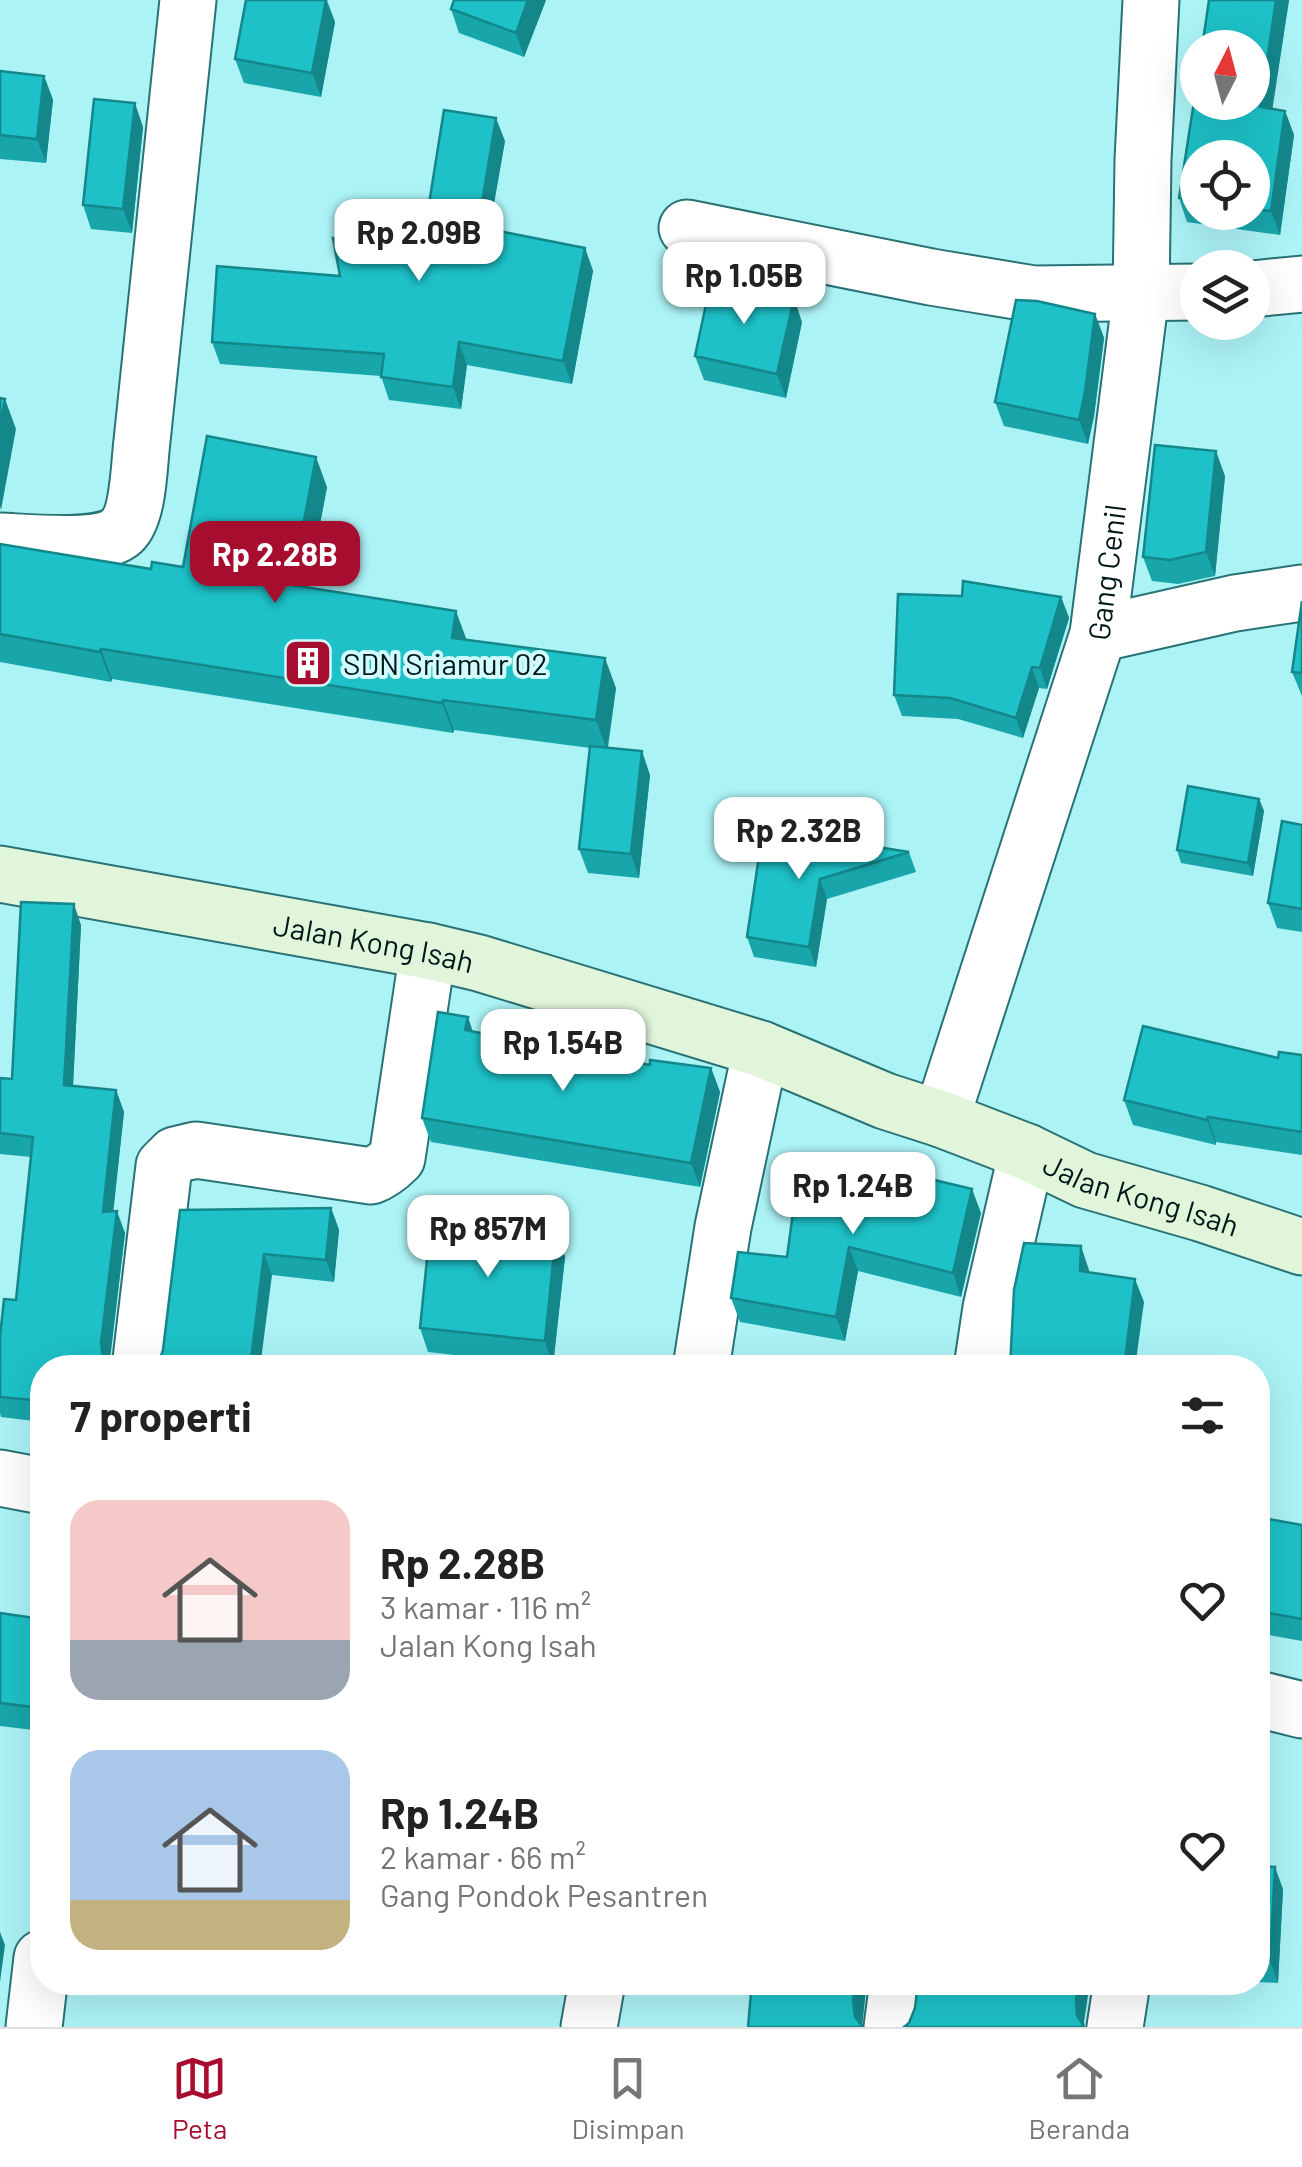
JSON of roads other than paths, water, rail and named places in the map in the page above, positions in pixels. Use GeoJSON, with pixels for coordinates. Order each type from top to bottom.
{"type":"FeatureCollection","features":[{"type":"Feature","properties":{"kind":"street"},"geometry":{"type":"LineString","coordinates":[[0,541],[96,543],[123,530],[130,517],[142,441],[188,0]]}},
{"type":"Feature","properties":{"kind":"street","name":"Gang Cenil"},"geometry":{"type":"LineString","coordinates":[[941,1119],[1098,634],[1141,294],[1151,0]]}},
{"type":"Feature","properties":{"kind":"street"},"geometry":{"type":"LineString","coordinates":[[687,228],[1034,294],[1180,293]]}},
{"type":"Feature","properties":{"kind":"street"},"geometry":{"type":"LineString","coordinates":[[1270,287],[1302,284]]}},
{"type":"Feature","properties":{"kind":"street"},"geometry":{"type":"LineString","coordinates":[[1098,634],[1234,603],[1302,594]]}},
{"type":"Feature","properties":{"kind":"street","name":"Jalan Kong Isah"},"geometry":{"type":"LineString","coordinates":[[0,874],[479,963],[761,1049],[885,1101],[1026,1152],[1085,1180],[1302,1247]]}},
{"type":"Feature","properties":{"kind":"street"},"geometry":{"type":"LineString","coordinates":[[142,1355],[164,1166],[175,1155],[196,1150],[371,1176],[397,1158],[428,951]]}},
{"type":"Feature","properties":{"kind":"street"},"geometry":{"type":"LineString","coordinates":[[703,1355],[722,1227],[761,1049]]}},
{"type":"Feature","properties":{"kind":"street"},"geometry":{"type":"LineString","coordinates":[[984,1355],[990,1308],[1026,1152]]}},
{"type":"Feature","properties":{"kind":"street"},"geometry":{"type":"LineString","coordinates":[[0,1478],[30,1484]]}},
{"type":"Feature","properties":{"kind":"street"},"geometry":{"type":"LineString","coordinates":[[1270,1703],[1302,1710]]}},
{"type":"Feature","properties":{"kind":"street"},"geometry":{"type":"LineString","coordinates":[[34,2027],[38,1995]]}},
{"type":"Feature","properties":{"kind":"street"},"geometry":{"type":"LineString","coordinates":[[589,2027],[595,1995]]}},
{"type":"Feature","properties":{"kind":"street"},"geometry":{"type":"LineString","coordinates":[[892,2027],[896,1995]]}},
{"type":"Feature","properties":{"kind":"street"},"geometry":{"type":"LineString","coordinates":[[1115,2027],[1120,1995]]}},
{"type":"Feature","properties":{"kind":"place","name":"SDN Sriamur 02"},"geometry":{"type":"Point","coordinates":[308,663]}}]}
